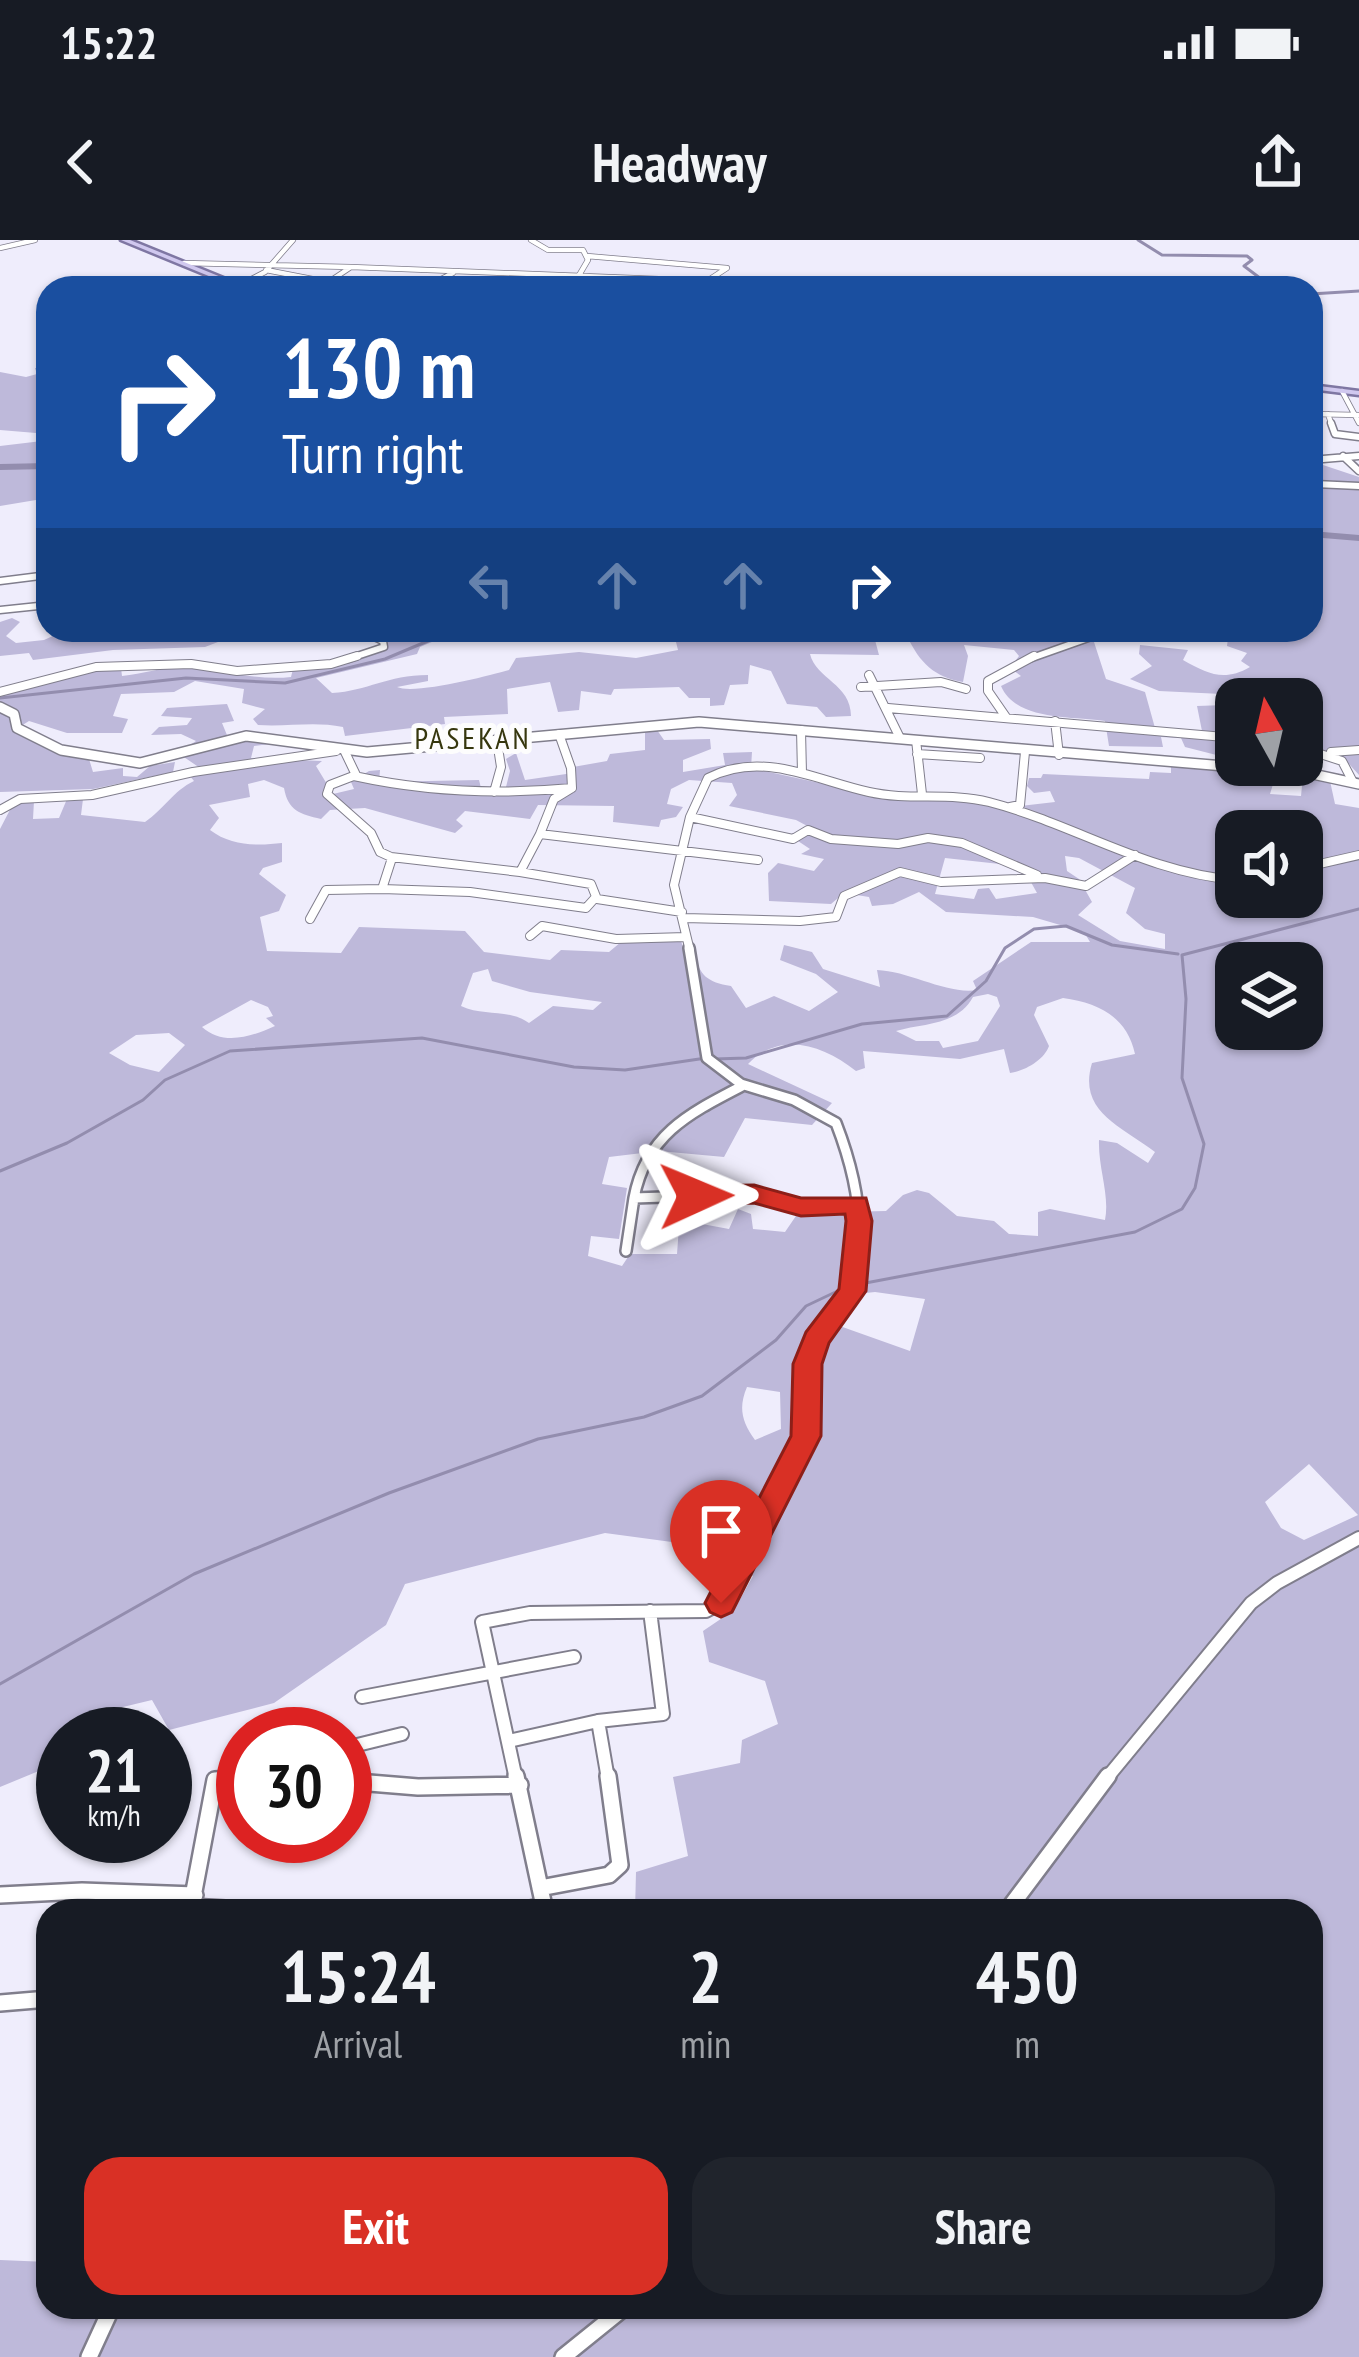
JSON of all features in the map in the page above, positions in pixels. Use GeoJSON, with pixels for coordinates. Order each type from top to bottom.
{"type":"FeatureCollection","features":[{"type":"Feature","properties":{"kind":"main road"},"geometry":{"type":"LineString","coordinates":[[125,240],[215,276]]}},
{"type":"Feature","properties":{"kind":"main road"},"geometry":{"type":"LineString","coordinates":[[1323,389],[1359,393]]}},
{"type":"Feature","properties":{"kind":"street"},"geometry":{"type":"LineString","coordinates":[[0,248],[35,240]]}},
{"type":"Feature","properties":{"kind":"street"},"geometry":{"type":"LineString","coordinates":[[257,276],[293,240]]}},
{"type":"Feature","properties":{"kind":"street"},"geometry":{"type":"LineString","coordinates":[[531,240],[548,250],[727,268],[714,276]]}},
{"type":"Feature","properties":{"kind":"street"},"geometry":{"type":"LineString","coordinates":[[242,262],[250,251]]}},
{"type":"Feature","properties":{"kind":"street"},"geometry":{"type":"LineString","coordinates":[[578,276],[585,254]]}},
{"type":"Feature","properties":{"kind":"street"},"geometry":{"type":"LineString","coordinates":[[184,263],[273,262],[522,276]]}},
{"type":"Feature","properties":{"kind":"street"},"geometry":{"type":"LineString","coordinates":[[690,276],[705,266]]}},
{"type":"Feature","properties":{"kind":"street"},"geometry":{"type":"LineString","coordinates":[[342,276],[351,267]]}},
{"type":"Feature","properties":{"kind":"street"},"geometry":{"type":"LineString","coordinates":[[266,270],[292,276]]}},
{"type":"Feature","properties":{"kind":"street"},"geometry":{"type":"LineString","coordinates":[[422,276],[428,271]]}},
{"type":"Feature","properties":{"kind":"street"},"geometry":{"type":"LineString","coordinates":[[446,276],[454,272]]}},
{"type":"Feature","properties":{"kind":"street"},"geometry":{"type":"LineString","coordinates":[[1342,391],[1357,418]]}},
{"type":"Feature","properties":{"kind":"street"},"geometry":{"type":"LineString","coordinates":[[1346,404],[1359,405]]}},
{"type":"Feature","properties":{"kind":"street"},"geometry":{"type":"LineString","coordinates":[[1323,414],[1357,418]]}},
{"type":"Feature","properties":{"kind":"street"},"geometry":{"type":"LineString","coordinates":[[1328,414],[1335,434],[1359,437]]}},
{"type":"Feature","properties":{"kind":"street"},"geometry":{"type":"LineString","coordinates":[[1323,459],[1359,456]]}},
{"type":"Feature","properties":{"kind":"street"},"geometry":{"type":"LineString","coordinates":[[1343,457],[1359,471]]}},
{"type":"Feature","properties":{"kind":"street"},"geometry":{"type":"LineString","coordinates":[[1323,484],[1359,486]]}},
{"type":"Feature","properties":{"kind":"street"},"geometry":{"type":"LineString","coordinates":[[0,581],[36,576]]}},
{"type":"Feature","properties":{"kind":"street"},"geometry":{"type":"LineString","coordinates":[[0,610],[36,606]]}},
{"type":"Feature","properties":{"kind":"street"},"geometry":{"type":"LineString","coordinates":[[0,692],[96,668],[191,664],[237,670],[331,664],[384,647],[383,642]]}},
{"type":"Feature","properties":{"kind":"street"},"geometry":{"type":"LineString","coordinates":[[1006,717],[988,691],[988,681],[1037,654],[1074,642]]}},
{"type":"Feature","properties":{"kind":"street"},"geometry":{"type":"LineString","coordinates":[[868,676],[900,738]]}},
{"type":"Feature","properties":{"kind":"street"},"geometry":{"type":"LineString","coordinates":[[2,678],[12,689]]}},
{"type":"Feature","properties":{"kind":"street"},"geometry":{"type":"LineString","coordinates":[[861,687],[943,682],[966,688]]}},
{"type":"Feature","properties":{"kind":"street"},"geometry":{"type":"LineString","coordinates":[[0,707],[14,714],[17,728],[24,733],[61,750],[140,763],[245,736],[340,752],[356,771],[354,776]]}},
{"type":"Feature","properties":{"kind":"street"},"geometry":{"type":"LineString","coordinates":[[888,708],[1215,736]]}},
{"type":"Feature","properties":{"kind":"street"},"geometry":{"type":"LineString","coordinates":[[1055,721],[1059,754]]}},
{"type":"Feature","properties":{"kind":"street"},"geometry":{"type":"LineString","coordinates":[[0,810],[20,799],[92,795],[194,772],[340,752],[681,723],[1308,773],[1356,783]]}},
{"type":"Feature","properties":{"kind":"street"},"geometry":{"type":"LineString","coordinates":[[801,730],[802,773]]}},
{"type":"Feature","properties":{"kind":"street"},"geometry":{"type":"LineString","coordinates":[[559,734],[572,768],[572,788]]}},
{"type":"Feature","properties":{"kind":"street"},"geometry":{"type":"LineString","coordinates":[[916,740],[922,794]]}},
{"type":"Feature","properties":{"kind":"street"},"geometry":{"type":"LineString","coordinates":[[494,792],[500,767],[496,741]]}},
{"type":"Feature","properties":{"kind":"street"},"geometry":{"type":"LineString","coordinates":[[1323,751],[1359,750]]}},
{"type":"Feature","properties":{"kind":"street"},"geometry":{"type":"LineString","coordinates":[[1007,808],[1020,805],[1025,752]]}},
{"type":"Feature","properties":{"kind":"street"},"geometry":{"type":"LineString","coordinates":[[917,754],[980,758]]}},
{"type":"Feature","properties":{"kind":"street"},"geometry":{"type":"LineString","coordinates":[[1323,754],[1345,764],[1356,783]]}},
{"type":"Feature","properties":{"kind":"street"},"geometry":{"type":"LineString","coordinates":[[542,1899],[481,1629],[487,1618],[706,1611],[725,1598],[806,1436],[808,1364],[816,1340],[852,1286],[857,1204],[848,1146],[836,1124],[794,1100],[744,1085],[720,1072],[707,1058],[674,885],[690,817],[708,778],[741,767],[802,773],[880,794],[970,798],[1215,878]]}},
{"type":"Feature","properties":{"kind":"street"},"geometry":{"type":"LineString","coordinates":[[572,788],[494,792],[406,787],[354,776],[330,785],[328,796],[371,833],[380,852],[392,858],[588,881],[596,898]]}},
{"type":"Feature","properties":{"kind":"street"},"geometry":{"type":"LineString","coordinates":[[511,899],[554,799],[572,788]]}},
{"type":"Feature","properties":{"kind":"street"},"geometry":{"type":"LineString","coordinates":[[690,817],[743,824],[793,839],[808,830],[831,839],[898,844],[928,838],[962,844],[1046,878],[1089,886],[1135,855]]}},
{"type":"Feature","properties":{"kind":"street"},"geometry":{"type":"LineString","coordinates":[[540,834],[758,860]]}},
{"type":"Feature","properties":{"kind":"street"},"geometry":{"type":"LineString","coordinates":[[1323,863],[1359,855]]}},
{"type":"Feature","properties":{"kind":"street"},"geometry":{"type":"LineString","coordinates":[[382,889],[392,858]]}},
{"type":"Feature","properties":{"kind":"street"},"geometry":{"type":"LineString","coordinates":[[433,892],[436,864]]}},
{"type":"Feature","properties":{"kind":"street"},"geometry":{"type":"LineString","coordinates":[[596,898],[683,915],[800,921],[836,917],[844,896],[900,872],[974,884],[1046,878]]}},
{"type":"Feature","properties":{"kind":"street"},"geometry":{"type":"LineString","coordinates":[[310,920],[326,890],[470,892],[586,908],[596,898]]}},
{"type":"Feature","properties":{"kind":"street"},"geometry":{"type":"LineString","coordinates":[[530,936],[542,926],[616,939],[686,937]]}},
{"type":"Feature","properties":{"kind":"street"},"geometry":{"type":"LineString","coordinates":[[626,1252],[638,1163],[651,1144],[680,1120],[744,1085]]}},
{"type":"Feature","properties":{"kind":"street"},"geometry":{"type":"LineString","coordinates":[[634,1198],[754,1194],[801,1207],[857,1204]]}},
{"type":"Feature","properties":{"kind":"street"},"geometry":{"type":"LineString","coordinates":[[1015,1899],[1136,1739],[1251,1604],[1277,1582],[1359,1538]]}},
{"type":"Feature","properties":{"kind":"street"},"geometry":{"type":"LineString","coordinates":[[508,1741],[598,1721],[663,1714],[650,1611]]}},
{"type":"Feature","properties":{"kind":"street"},"geometry":{"type":"LineString","coordinates":[[362,1697],[574,1657]]}},
{"type":"Feature","properties":{"kind":"street"},"geometry":{"type":"LineString","coordinates":[[540,1888],[609,1875],[620,1865],[598,1721]]}},
{"type":"Feature","properties":{"kind":"street"},"geometry":{"type":"LineString","coordinates":[[372,1741],[402,1734]]}},
{"type":"Feature","properties":{"kind":"street"},"geometry":{"type":"LineString","coordinates":[[193,1899],[216,1780]]}},
{"type":"Feature","properties":{"kind":"street"},"geometry":{"type":"LineString","coordinates":[[372,1783],[418,1787],[520,1785]]}},
{"type":"Feature","properties":{"kind":"street"},"geometry":{"type":"LineString","coordinates":[[0,1894],[82,1891],[150,1899]]}},
{"type":"Feature","properties":{"kind":"street"},"geometry":{"type":"LineString","coordinates":[[0,2002],[36,2000]]}},
{"type":"Feature","properties":{"kind":"street"},"geometry":{"type":"LineString","coordinates":[[89,2357],[106,2319]]}},
{"type":"Feature","properties":{"kind":"street"},"geometry":{"type":"LineString","coordinates":[[563,2357],[610,2319]]}},
{"type":"Feature","properties":{"kind":"shaded area"},"geometry":{"type":"Polygon","coordinates":[[[0,372],[36,374],[36,433],[0,430],[0,372]]]}},
{"type":"Feature","properties":{"kind":"shaded area"},"geometry":{"type":"Polygon","coordinates":[[[36,442],[36,500],[0,506],[0,446],[36,442]]]}},
{"type":"Feature","properties":{"kind":"shaded area"},"geometry":{"type":"Polygon","coordinates":[[[1323,465],[1359,477],[1359,775],[1340,754],[1323,753],[1323,678],[1215,678],[1215,694],[1159,691],[1130,679],[1152,666],[1139,654],[1140,645],[1188,650],[1183,660],[1224,675],[1250,667],[1241,661],[1247,653],[1227,646],[1228,642],[1323,642],[1323,465]]]}},
{"type":"Feature","properties":{"kind":"shaded area"},"geometry":{"type":"Polygon","coordinates":[[[12,618],[20,622],[6,636],[16,643],[218,642],[205,647],[113,650],[33,660],[29,653],[0,656],[0,622],[12,618]]]}},
{"type":"Feature","properties":{"kind":"shaded area"},"geometry":{"type":"Polygon","coordinates":[[[378,642],[432,642],[417,654],[316,678],[332,693],[414,676],[428,675],[428,681],[397,687],[452,684],[509,670],[516,658],[579,652],[636,658],[678,650],[676,642],[876,642],[879,655],[810,654],[845,696],[851,716],[826,717],[817,707],[787,704],[771,671],[750,665],[748,684],[730,685],[724,705],[710,706],[710,698],[689,698],[679,687],[614,689],[611,695],[581,691],[579,710],[558,712],[550,682],[507,689],[508,714],[444,717],[445,724],[345,736],[343,727],[332,725],[258,725],[253,719],[265,709],[242,703],[244,689],[195,681],[174,692],[121,694],[113,716],[128,719],[122,733],[67,733],[29,721],[21,726],[89,759],[93,772],[123,768],[123,776],[137,777],[150,766],[175,762],[173,772],[93,789],[0,792],[0,695],[92,671],[121,668],[122,676],[180,667],[291,677],[293,669],[336,666],[388,649],[378,642]]]}},
{"type":"Feature","properties":{"kind":"shaded area"},"geometry":{"type":"Polygon","coordinates":[[[910,642],[1094,642],[1106,679],[1145,692],[1155,728],[1202,731],[1197,706],[1215,705],[1215,755],[1185,747],[1181,738],[1161,737],[1163,747],[1109,746],[1105,721],[1046,715],[1008,697],[1001,686],[1021,676],[1010,668],[1019,656],[1014,650],[964,645],[968,656],[963,682],[929,667],[910,642]]]}},
{"type":"Feature","properties":{"kind":"shaded area"},"geometry":{"type":"Polygon","coordinates":[[[227,704],[234,721],[222,723],[229,740],[278,743],[254,746],[251,758],[322,761],[316,766],[333,794],[354,789],[351,782],[380,770],[379,782],[479,780],[481,788],[506,787],[510,771],[506,759],[516,753],[525,780],[573,773],[573,767],[607,761],[610,754],[645,750],[645,731],[657,730],[664,740],[710,739],[711,749],[683,760],[683,772],[725,765],[723,753],[752,752],[751,768],[866,793],[935,796],[1003,808],[1055,802],[1050,791],[1034,793],[1027,786],[1029,778],[1043,774],[1149,779],[1150,772],[1171,773],[1171,767],[1215,769],[1215,786],[1272,786],[1270,794],[1301,796],[1302,786],[1323,786],[1323,780],[1330,781],[1335,804],[1359,808],[1359,2357],[0,2357],[0,2260],[36,2262],[36,2319],[1323,2319],[1323,1899],[635,1899],[636,1872],[688,1856],[673,1777],[740,1763],[742,1740],[778,1724],[765,1681],[709,1662],[703,1631],[734,1610],[753,1576],[714,1566],[709,1547],[605,1533],[405,1584],[386,1625],[274,1703],[216,1707],[216,1718],[192,1724],[192,1707],[156,1707],[152,1700],[123,1707],[36,1707],[36,1772],[0,1787],[0,829],[13,804],[34,801],[33,819],[59,818],[67,799],[83,799],[81,815],[145,822],[194,781],[190,776],[200,768],[178,753],[196,741],[181,734],[151,735],[159,727],[187,725],[192,718],[161,716],[167,708],[227,704]],[[264,780],[248,784],[250,797],[209,805],[219,818],[210,830],[227,839],[244,844],[282,843],[282,862],[259,874],[286,895],[279,911],[260,917],[267,951],[341,953],[359,927],[465,931],[484,952],[550,960],[561,950],[609,952],[621,942],[681,941],[684,950],[694,953],[706,977],[731,986],[746,1008],[774,996],[809,1011],[838,992],[816,974],[780,960],[784,945],[812,952],[823,969],[880,987],[877,970],[966,991],[977,990],[973,981],[1031,942],[1090,942],[1084,932],[1033,917],[946,912],[919,892],[893,904],[872,906],[869,897],[844,893],[831,904],[769,901],[768,873],[778,863],[814,871],[824,859],[801,854],[810,849],[798,841],[811,828],[796,820],[729,806],[737,795],[732,783],[689,780],[671,789],[667,804],[683,807],[676,817],[661,820],[659,827],[613,822],[614,806],[538,805],[530,819],[465,811],[456,820],[463,826],[455,833],[365,808],[330,810],[321,819],[292,807],[284,788],[264,780]],[[1065,856],[1067,871],[1079,879],[1092,902],[1078,915],[1120,941],[1165,949],[1165,934],[1145,929],[1126,913],[1135,888],[1079,858],[1065,856]],[[945,858],[935,894],[974,899],[978,889],[989,888],[996,899],[1037,893],[1028,867],[945,858]],[[488,969],[473,973],[461,1006],[529,1023],[553,1006],[593,1010],[602,1002],[530,992],[492,981],[488,969]],[[988,994],[973,997],[958,1013],[939,1022],[896,1031],[916,1041],[939,1041],[943,1048],[978,1041],[1000,1006],[997,997],[988,994]],[[1063,998],[1037,1007],[1034,1015],[1049,1046],[1033,1064],[1010,1073],[1004,1049],[960,1059],[863,1051],[865,1068],[856,1071],[829,1054],[801,1045],[774,1047],[760,1054],[748,1064],[832,1103],[812,1125],[745,1118],[724,1157],[659,1151],[609,1157],[602,1184],[627,1188],[619,1239],[591,1236],[588,1256],[622,1266],[630,1254],[677,1254],[679,1227],[686,1221],[729,1229],[738,1209],[751,1214],[753,1229],[785,1232],[798,1213],[886,1211],[903,1195],[917,1190],[929,1193],[957,1216],[994,1221],[1009,1234],[1038,1236],[1038,1212],[1050,1209],[1105,1220],[1099,1140],[1117,1143],[1148,1163],[1155,1152],[1117,1126],[1091,1094],[1092,1063],[1135,1054],[1131,1041],[1110,1014],[1088,1004],[1063,998]],[[251,1000],[202,1027],[237,1038],[275,1026],[266,1018],[273,1016],[268,1007],[251,1000]],[[169,1033],[136,1035],[109,1053],[130,1065],[159,1072],[185,1045],[169,1033]],[[875,1292],[837,1296],[820,1319],[910,1351],[925,1299],[875,1292]],[[747,1387],[742,1408],[755,1440],[781,1429],[780,1392],[747,1387]],[[1309,1464],[1265,1502],[1281,1528],[1304,1540],[1358,1515],[1309,1464]]]}},
{"type":"Feature","properties":{"kind":"waterway"},"geometry":{"type":"LineString","coordinates":[[1138,240],[1162,255],[1247,256],[1252,260],[1244,266],[1257,276]]}},
{"type":"Feature","properties":{"kind":"waterway"},"geometry":{"type":"LineString","coordinates":[[1323,293],[1359,291]]}},
{"type":"Feature","properties":{"kind":"waterway"},"geometry":{"type":"LineString","coordinates":[[0,467],[36,466]]}},
{"type":"Feature","properties":{"kind":"waterway"},"geometry":{"type":"LineString","coordinates":[[1323,535],[1359,538]]}},
{"type":"Feature","properties":{"kind":"waterway"},"geometry":{"type":"LineString","coordinates":[[0,698],[186,678],[285,683],[385,659],[425,642]]}},
{"type":"Feature","properties":{"kind":"waterway"},"geometry":{"type":"LineString","coordinates":[[855,1285],[1135,1232],[1182,1209],[1195,1188],[1204,1144],[1182,1078],[1186,999],[1182,955],[1359,909]]}},
{"type":"Feature","properties":{"kind":"waterway"},"geometry":{"type":"LineString","coordinates":[[715,1059],[746,1058],[862,1024],[947,1016],[986,981],[1005,948],[1034,929],[1066,926],[1112,945],[1178,954]]}},
{"type":"Feature","properties":{"kind":"waterway"},"geometry":{"type":"LineString","coordinates":[[0,1171],[67,1143],[143,1100],[165,1080],[230,1051],[422,1038],[574,1067],[625,1070],[706,1058]]}},
{"type":"Feature","properties":{"kind":"waterway"},"geometry":{"type":"LineString","coordinates":[[0,1684],[194,1574],[389,1493],[538,1439],[644,1417],[702,1396],[776,1340],[806,1306],[846,1287]]}},
{"type":"Feature","properties":{"kind":"district","name":"PASEKAN"},"geometry":{"type":"Point","coordinates":[473,739]}},
{"type":"Feature","properties":{"kind":"route"},"geometry":{"type":"LineString","coordinates":[[696,1196],[754,1194],[801,1207],[857,1204],[859,1221],[852,1291],[816,1340],[808,1364],[806,1436],[721,1603]]}}]}
